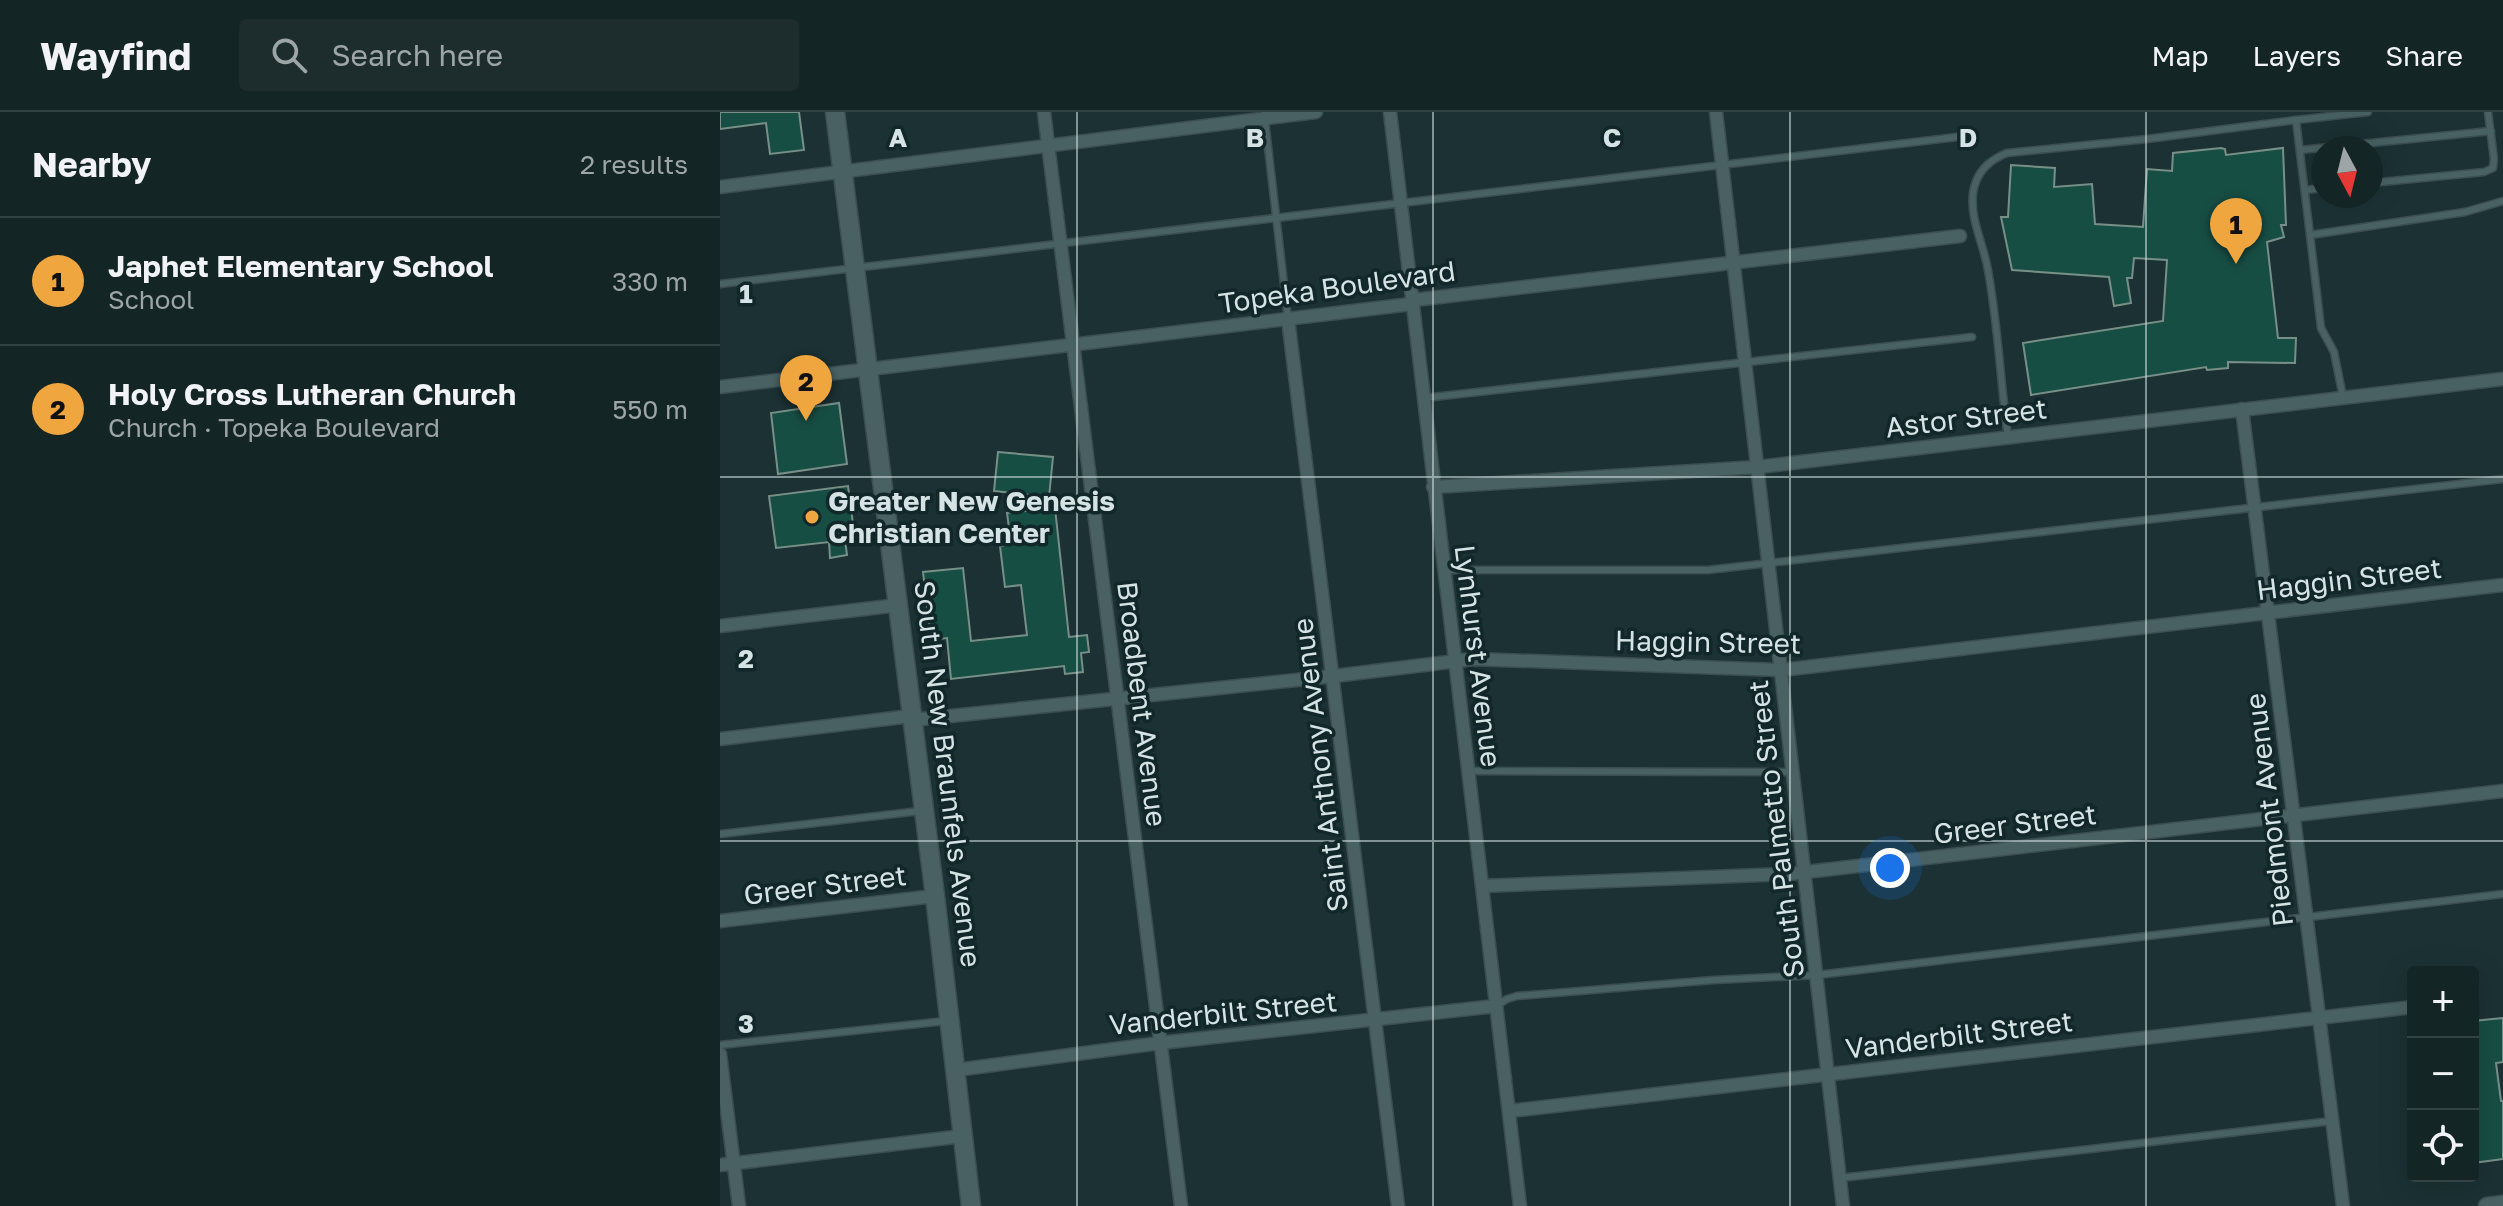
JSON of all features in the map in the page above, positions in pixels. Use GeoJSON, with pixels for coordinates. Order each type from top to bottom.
{"type":"FeatureCollection","features":[{"type":"Feature","properties":{"kind":"main road","name":"South New Braunfels Avenue"},"geometry":{"type":"LineString","coordinates":[[835,112],[899,605],[971,1206]]}},
{"type":"Feature","properties":{"kind":"street","name":"Broadbent Avenue"},"geometry":{"type":"LineString","coordinates":[[1044,112],[1181,1206]]}},
{"type":"Feature","properties":{"kind":"street"},"geometry":{"type":"LineString","coordinates":[[720,187],[1264,115],[1316,112]]}},
{"type":"Feature","properties":{"kind":"street","name":"Lynhurst Avenue"},"geometry":{"type":"LineString","coordinates":[[1390,112],[1520,1206]]}},
{"type":"Feature","properties":{"kind":"street","name":"South Palmetto Street"},"geometry":{"type":"LineString","coordinates":[[1716,112],[1843,1206]]}},
{"type":"Feature","properties":{"kind":"street","name":"Topeka Boulevard"},"geometry":{"type":"LineString","coordinates":[[720,387],[1411,304],[1414,300],[1960,236]]}},
{"type":"Feature","properties":{"kind":"street","name":"Saint Anthony Avenue"},"geometry":{"type":"LineString","coordinates":[[1288,319],[1398,1206]]}},
{"type":"Feature","properties":{"kind":"street","name":"Astor Street"},"geometry":{"type":"LineString","coordinates":[[1433,487],[1758,467],[2503,379]]}},
{"type":"Feature","properties":{"kind":"street","name":"Piedmont Avenue"},"geometry":{"type":"LineString","coordinates":[[2242,409],[2343,1206]]}},
{"type":"Feature","properties":{"kind":"street","name":"Haggin Street"},"geometry":{"type":"LineString","coordinates":[[720,739],[1473,659],[1782,670],[2503,585]]}},
{"type":"Feature","properties":{"kind":"street"},"geometry":{"type":"LineString","coordinates":[[720,626],[899,605]]}},
{"type":"Feature","properties":{"kind":"street","name":"Greer Street"},"geometry":{"type":"LineString","coordinates":[[1482,886],[1805,872],[2503,791]]}},
{"type":"Feature","properties":{"kind":"street","name":"Greer Street"},"geometry":{"type":"LineString","coordinates":[[720,921],[935,896]]}},
{"type":"Feature","properties":{"kind":"street","name":"Vanderbilt Street"},"geometry":{"type":"LineString","coordinates":[[956,1070],[1160,1043],[1496,1006]]}},
{"type":"Feature","properties":{"kind":"street","name":"Vanderbilt Street"},"geometry":{"type":"LineString","coordinates":[[1510,1111],[2407,1008]]}},
{"type":"Feature","properties":{"kind":"street"},"geometry":{"type":"LineString","coordinates":[[720,1054],[727,1164],[739,1206]]}},
{"type":"Feature","properties":{"kind":"street"},"geometry":{"type":"LineString","coordinates":[[727,1164],[963,1136]]}},
{"type":"Feature","properties":{"kind":"street"},"geometry":{"type":"LineString","coordinates":[[2487,1206],[2503,1204]]}},
{"type":"Feature","properties":{"kind":"lane"},"geometry":{"type":"LineString","coordinates":[[2008,437],[1987,266],[1976,231],[1973,196],[1982,170],[1991,159],[2017,151],[2147,139],[2368,112]]}},
{"type":"Feature","properties":{"kind":"lane"},"geometry":{"type":"LineString","coordinates":[[2383,182],[2484,172],[2493,168],[2488,112]]}},
{"type":"Feature","properties":{"kind":"lane"},"geometry":{"type":"LineString","coordinates":[[1264,115],[1288,319]]}},
{"type":"Feature","properties":{"kind":"lane"},"geometry":{"type":"LineString","coordinates":[[2296,120],[2321,328],[2334,352],[2343,397]]}},
{"type":"Feature","properties":{"kind":"lane"},"geometry":{"type":"LineString","coordinates":[[2300,150],[2491,131]]}},
{"type":"Feature","properties":{"kind":"lane"},"geometry":{"type":"LineString","coordinates":[[720,284],[1957,137]]}},
{"type":"Feature","properties":{"kind":"lane"},"geometry":{"type":"LineString","coordinates":[[2305,190],[2311,189]]}},
{"type":"Feature","properties":{"kind":"lane"},"geometry":{"type":"LineString","coordinates":[[2310,235],[2465,212],[2503,201]]}},
{"type":"Feature","properties":{"kind":"lane"},"geometry":{"type":"LineString","coordinates":[[1424,398],[1972,337]]}},
{"type":"Feature","properties":{"kind":"lane"},"geometry":{"type":"LineString","coordinates":[[1444,570],[1708,570],[2503,479]]}},
{"type":"Feature","properties":{"kind":"lane"},"geometry":{"type":"LineString","coordinates":[[1469,771],[1794,772]]}},
{"type":"Feature","properties":{"kind":"lane"},"geometry":{"type":"LineString","coordinates":[[720,834],[924,810]]}},
{"type":"Feature","properties":{"kind":"lane"},"geometry":{"type":"LineString","coordinates":[[1496,1006],[1517,996],[1817,975],[2503,894]]}},
{"type":"Feature","properties":{"kind":"lane"},"geometry":{"type":"LineString","coordinates":[[720,1045],[950,1021]]}},
{"type":"Feature","properties":{"kind":"lane"},"geometry":{"type":"LineString","coordinates":[[1840,1178],[2332,1121]]}},
{"type":"Feature","properties":{"kind":"building"},"geometry":{"type":"Polygon","coordinates":[[[720,112],[799,112],[804,150],[770,154],[766,123],[720,129],[720,112]]]}},
{"type":"Feature","properties":{"kind":"building"},"geometry":{"type":"Polygon","coordinates":[[[2283,148],[2286,225],[2281,225],[2284,237],[2267,242],[2278,338],[2296,338],[2295,363],[2228,362],[2228,368],[2207,370],[2206,367],[2031,395],[2023,343],[2163,321],[2167,260],[2134,258],[2132,278],[2127,278],[2131,303],[2114,306],[2109,277],[2012,270],[2001,217],[2008,217],[2011,165],[2055,168],[2054,187],[2092,184],[2095,224],[2143,227],[2147,169],[2172,171],[2173,153],[2225,149],[2226,155],[2283,148]]]}},
{"type":"Feature","properties":{"kind":"building"},"geometry":{"type":"Polygon","coordinates":[[[839,403],[847,464],[778,474],[771,413],[839,403]]]}},
{"type":"Feature","properties":{"kind":"building"},"geometry":{"type":"Polygon","coordinates":[[[998,452],[1053,457],[1049,497],[994,491],[998,452]]]}},
{"type":"Feature","properties":{"kind":"building","name":"Greater New Genesis Christian Center"},"geometry":{"type":"Polygon","coordinates":[[[848,486],[855,539],[845,540],[847,555],[830,558],[829,542],[776,548],[769,496],[848,486]]]}},
{"type":"Feature","properties":{"kind":"building"},"geometry":{"type":"Polygon","coordinates":[[[1055,508],[1069,637],[1087,635],[1089,652],[1081,653],[1083,672],[1065,674],[1064,666],[951,679],[947,638],[931,640],[923,572],[963,568],[971,641],[1027,635],[1021,585],[1005,587],[1000,546],[1011,544],[1007,513],[1055,508]]]}},
{"type":"Feature","properties":{"kind":"building"},"geometry":{"type":"Polygon","coordinates":[[[2503,1018],[2503,1062],[2496,1063],[2503,1101],[2503,1159],[2479,1162],[2479,1038],[2479,1020],[2503,1018]]]}},
{"type":"Feature","properties":{"kind":"place","name":"Japhet Elementary School"},"geometry":{"type":"Point","coordinates":[2236,264]}},
{"type":"Feature","properties":{"kind":"place","name":"Holy Cross Lutheran Church"},"geometry":{"type":"Point","coordinates":[806,421]}},
{"type":"Feature","properties":{"kind":"place","name":"Greater New Genesis Christian Center"},"geometry":{"type":"Point","coordinates":[812,517]}}]}
